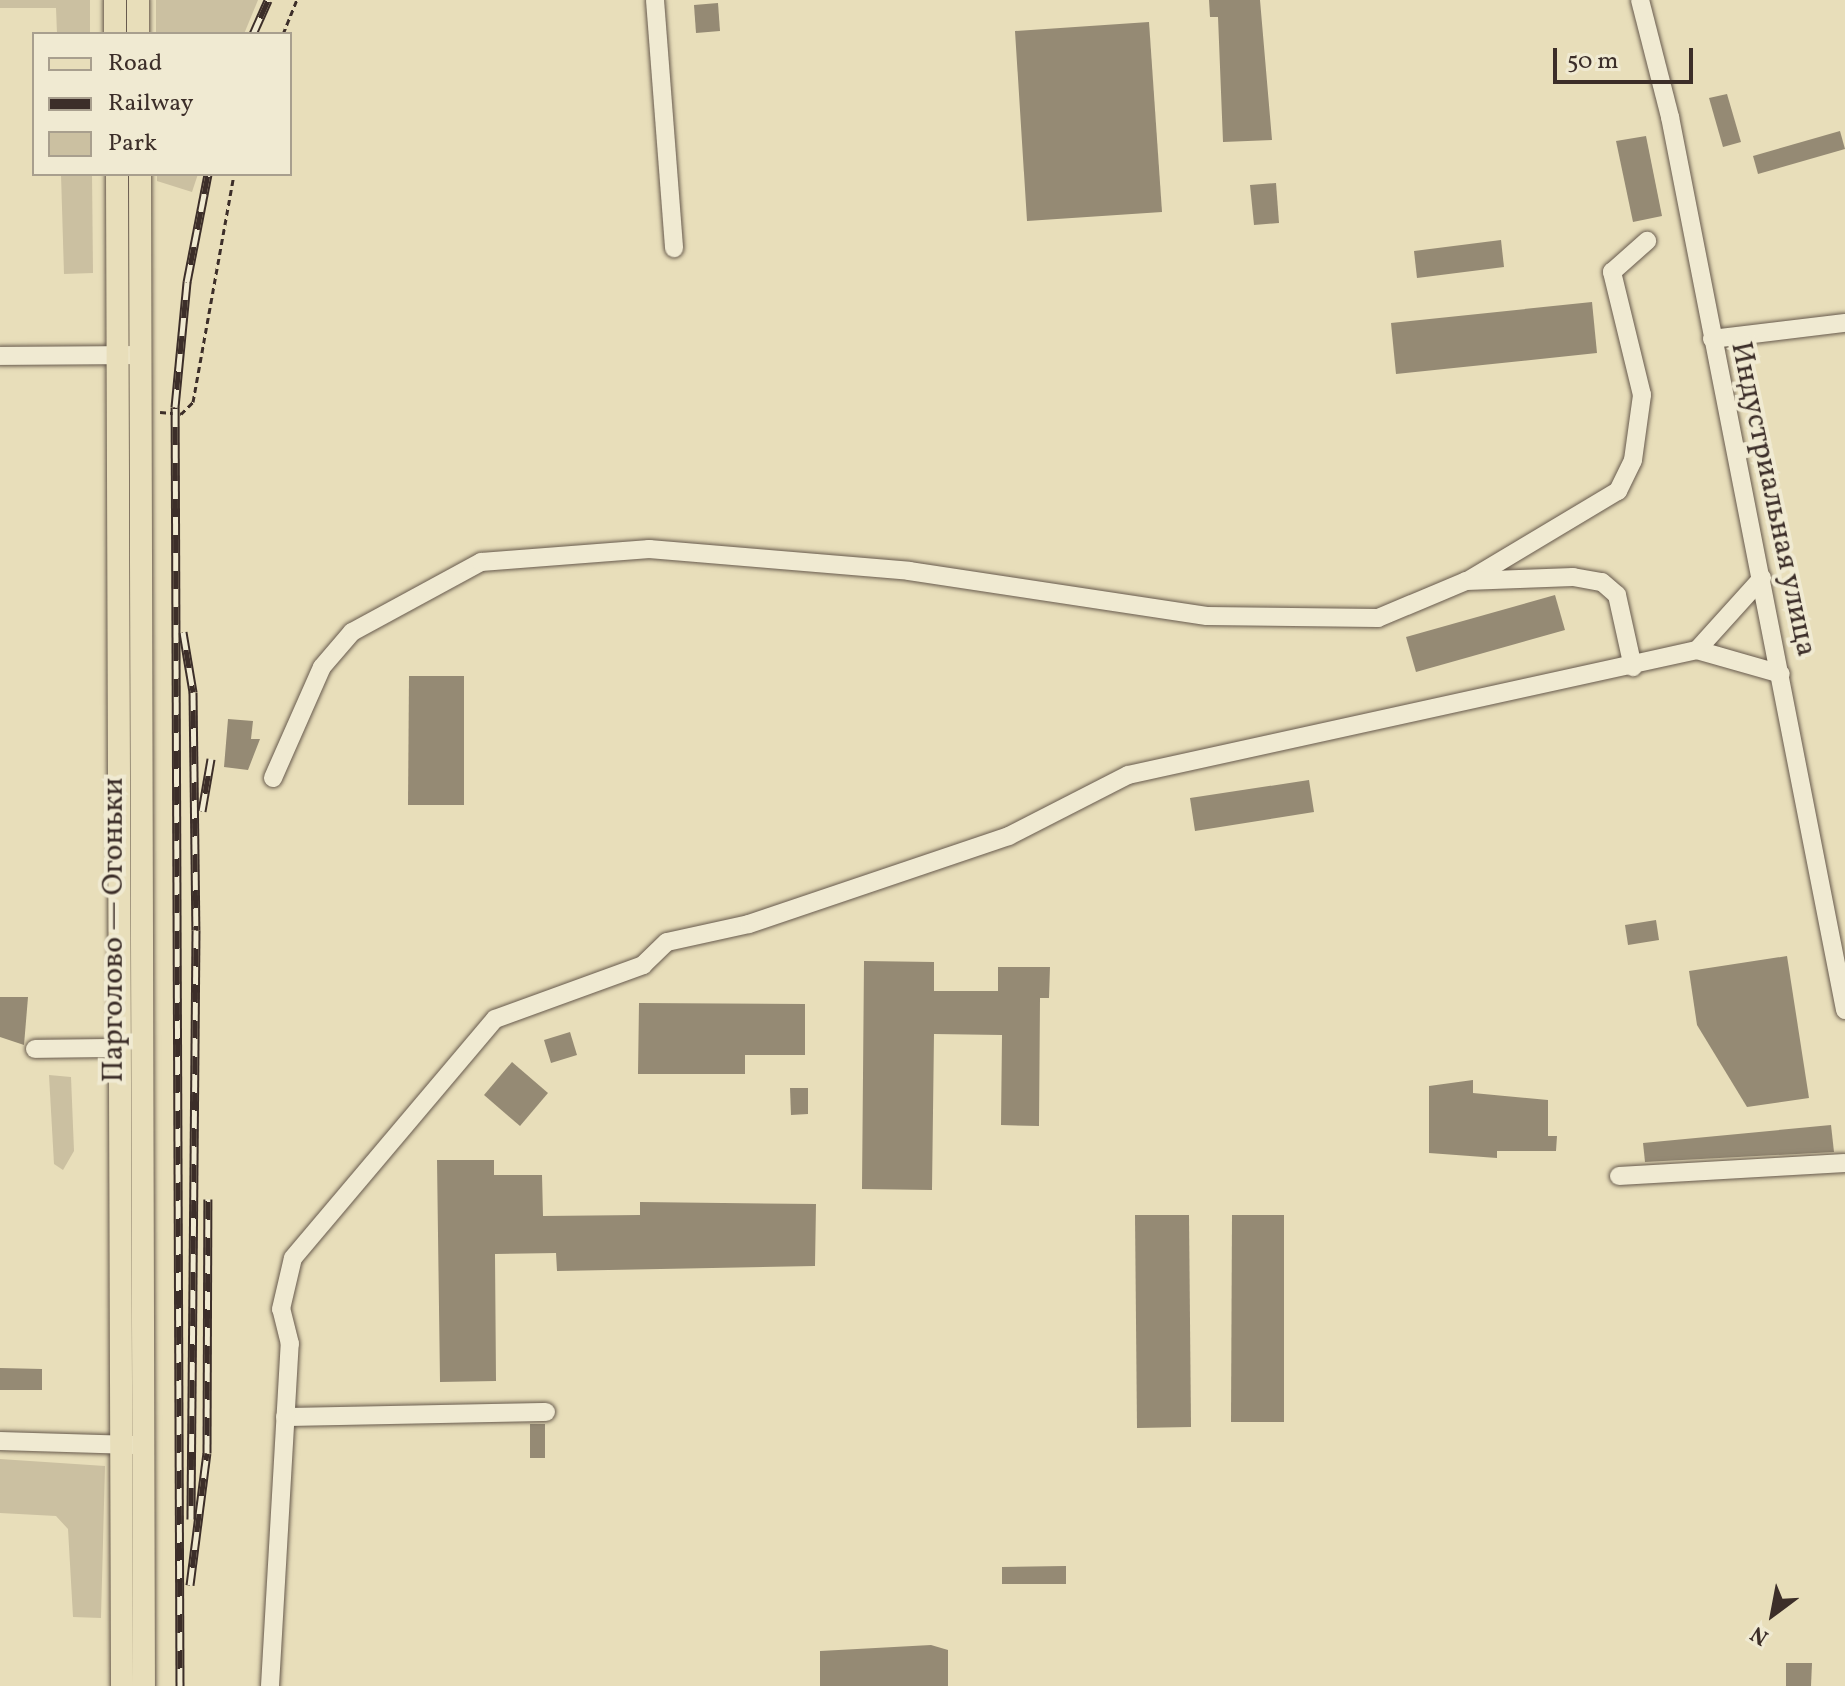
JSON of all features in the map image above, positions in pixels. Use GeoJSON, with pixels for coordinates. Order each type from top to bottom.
{"type":"FeatureCollection","features":[{"type":"Feature","properties":{"kind":"main road"},"geometry":{"type":"LineString","coordinates":[[115,0],[115,32]]}},
{"type":"Feature","properties":{"kind":"main road"},"geometry":{"type":"LineString","coordinates":[[138,0],[138,32]]}},
{"type":"Feature","properties":{"kind":"main road","name":"Парголово — Огоньки"},"geometry":{"type":"LineString","coordinates":[[117,176],[120,1048],[144,1686]]}},
{"type":"Feature","properties":{"kind":"main road","name":"Парголово — Огоньки"},"geometry":{"type":"LineString","coordinates":[[122,1686],[133,1445],[142,355],[140,176]]}},
{"type":"Feature","properties":{"kind":"street"},"geometry":{"type":"LineString","coordinates":[[655,0],[674,248]]}},
{"type":"Feature","properties":{"kind":"street","name":"Индустриальная улица"},"geometry":{"type":"LineString","coordinates":[[1640,0],[1762,578],[1845,1010]]}},
{"type":"Feature","properties":{"kind":"street"},"geometry":{"type":"LineString","coordinates":[[273,778],[322,667],[352,632],[481,562],[649,549],[909,571],[1207,616],[1378,618],[1466,581],[1618,491],[1633,460],[1642,395],[1612,272],[1647,241]]}},
{"type":"Feature","properties":{"kind":"street"},"geometry":{"type":"LineString","coordinates":[[1712,339],[1845,323]]}},
{"type":"Feature","properties":{"kind":"street"},"geometry":{"type":"LineString","coordinates":[[0,356],[142,355]]}},
{"type":"Feature","properties":{"kind":"street"},"geometry":{"type":"LineString","coordinates":[[1697,650],[1762,578]]}},
{"type":"Feature","properties":{"kind":"street"},"geometry":{"type":"LineString","coordinates":[[1466,581],[1602,582],[1617,595],[1633,667]]}},
{"type":"Feature","properties":{"kind":"street"},"geometry":{"type":"LineString","coordinates":[[270,1686],[290,1344],[281,1309],[293,1258],[495,1019],[643,965],[667,942],[749,924],[1009,836],[1128,775],[1633,667],[1697,650],[1781,674]]}},
{"type":"Feature","properties":{"kind":"street"},"geometry":{"type":"LineString","coordinates":[[35,1049],[120,1048]]}},
{"type":"Feature","properties":{"kind":"street"},"geometry":{"type":"LineString","coordinates":[[1619,1176],[1845,1163]]}},
{"type":"Feature","properties":{"kind":"street"},"geometry":{"type":"LineString","coordinates":[[285,1417],[546,1412]]}},
{"type":"Feature","properties":{"kind":"street"},"geometry":{"type":"LineString","coordinates":[[0,1441],[133,1445]]}},
{"type":"Feature","properties":{"kind":"path"},"geometry":{"type":"LineString","coordinates":[[284,32],[297,0]]}},
{"type":"Feature","properties":{"kind":"path"},"geometry":{"type":"LineString","coordinates":[[156,411],[181,414],[193,402],[234,176]]}},
{"type":"Feature","properties":{"kind":"green space"},"geometry":{"type":"Polygon","coordinates":[[[0,0],[90,0],[90,32],[57,32],[56,8],[0,8],[0,0]]]}},
{"type":"Feature","properties":{"kind":"green space"},"geometry":{"type":"Polygon","coordinates":[[[156,0],[258,0],[245,32],[156,32],[156,0]]]}},
{"type":"Feature","properties":{"kind":"green space"},"geometry":{"type":"Polygon","coordinates":[[[61,176],[92,176],[93,273],[64,274],[61,176]]]}},
{"type":"Feature","properties":{"kind":"green space"},"geometry":{"type":"Polygon","coordinates":[[[157,176],[197,176],[192,192],[157,181],[157,176]]]}},
{"type":"Feature","properties":{"kind":"green space"},"geometry":{"type":"Polygon","coordinates":[[[49,1075],[71,1077],[74,1151],[63,1170],[54,1164],[49,1075]]]}},
{"type":"Feature","properties":{"kind":"green space"},"geometry":{"type":"Polygon","coordinates":[[[0,1459],[105,1466],[101,1618],[73,1617],[68,1529],[56,1516],[0,1513],[0,1459]]]}},
{"type":"Feature","properties":{"kind":"building"},"geometry":{"type":"Polygon","coordinates":[[[1209,0],[1260,0],[1272,140],[1223,142],[1218,17],[1210,17],[1209,0]]]}},
{"type":"Feature","properties":{"kind":"building"},"geometry":{"type":"Polygon","coordinates":[[[718,3],[720,31],[696,33],[694,5],[718,3]]]}},
{"type":"Feature","properties":{"kind":"building"},"geometry":{"type":"Polygon","coordinates":[[[1149,22],[1162,212],[1027,221],[1015,31],[1149,22]]]}},
{"type":"Feature","properties":{"kind":"building"},"geometry":{"type":"Polygon","coordinates":[[[1727,94],[1741,142],[1723,147],[1709,98],[1727,94]]]}},
{"type":"Feature","properties":{"kind":"building"},"geometry":{"type":"Polygon","coordinates":[[[1840,131],[1845,149],[1758,174],[1753,156],[1840,131]]]}},
{"type":"Feature","properties":{"kind":"building"},"geometry":{"type":"Polygon","coordinates":[[[1646,136],[1662,216],[1633,222],[1616,141],[1646,136]]]}},
{"type":"Feature","properties":{"kind":"building"},"geometry":{"type":"Polygon","coordinates":[[[1276,183],[1279,223],[1254,225],[1250,185],[1276,183]]]}},
{"type":"Feature","properties":{"kind":"building"},"geometry":{"type":"Polygon","coordinates":[[[1501,240],[1504,267],[1417,278],[1414,251],[1501,240]]]}},
{"type":"Feature","properties":{"kind":"building"},"geometry":{"type":"Polygon","coordinates":[[[1592,302],[1597,353],[1396,374],[1391,323],[1592,302]]]}},
{"type":"Feature","properties":{"kind":"building"},"geometry":{"type":"Polygon","coordinates":[[[1555,595],[1565,630],[1416,672],[1406,637],[1555,595]]]}},
{"type":"Feature","properties":{"kind":"building"},"geometry":{"type":"Polygon","coordinates":[[[409,676],[464,676],[464,805],[408,805],[409,676]]]}},
{"type":"Feature","properties":{"kind":"building"},"geometry":{"type":"Polygon","coordinates":[[[228,719],[253,721],[251,739],[260,739],[248,770],[224,767],[228,719]]]}},
{"type":"Feature","properties":{"kind":"building"},"geometry":{"type":"Polygon","coordinates":[[[1309,780],[1314,812],[1195,831],[1190,798],[1309,780]]]}},
{"type":"Feature","properties":{"kind":"building"},"geometry":{"type":"Polygon","coordinates":[[[1656,920],[1659,940],[1628,945],[1625,925],[1656,920]]]}},
{"type":"Feature","properties":{"kind":"building"},"geometry":{"type":"Polygon","coordinates":[[[1787,956],[1809,1098],[1747,1107],[1697,1025],[1689,971],[1787,956]]]}},
{"type":"Feature","properties":{"kind":"building"},"geometry":{"type":"Polygon","coordinates":[[[864,961],[934,962],[934,991],[998,991],[998,967],[1050,967],[1049,998],[1040,998],[1039,1126],[1001,1125],[1002,1035],[934,1034],[932,1190],[862,1189],[864,961]]]}},
{"type":"Feature","properties":{"kind":"building"},"geometry":{"type":"Polygon","coordinates":[[[0,997],[28,997],[24,1045],[0,1037],[0,997]]]}},
{"type":"Feature","properties":{"kind":"building"},"geometry":{"type":"Polygon","coordinates":[[[639,1003],[805,1004],[805,1055],[745,1055],[745,1074],[638,1074],[639,1003]]]}},
{"type":"Feature","properties":{"kind":"building"},"geometry":{"type":"Polygon","coordinates":[[[570,1032],[577,1055],[551,1063],[544,1040],[570,1032]]]}},
{"type":"Feature","properties":{"kind":"building"},"geometry":{"type":"Polygon","coordinates":[[[512,1062],[548,1093],[520,1126],[484,1095],[512,1062]]]}},
{"type":"Feature","properties":{"kind":"building"},"geometry":{"type":"Polygon","coordinates":[[[1473,1080],[1473,1093],[1548,1100],[1548,1136],[1557,1136],[1556,1151],[1497,1151],[1497,1158],[1429,1153],[1429,1086],[1473,1080]]]}},
{"type":"Feature","properties":{"kind":"building"},"geometry":{"type":"Polygon","coordinates":[[[790,1088],[808,1088],[808,1114],[791,1115],[790,1088]]]}},
{"type":"Feature","properties":{"kind":"building"},"geometry":{"type":"Polygon","coordinates":[[[1831,1125],[1834,1152],[1645,1162],[1643,1143],[1831,1125]]]}},
{"type":"Feature","properties":{"kind":"building"},"geometry":{"type":"Polygon","coordinates":[[[437,1160],[494,1160],[494,1175],[542,1175],[543,1216],[640,1215],[640,1202],[816,1204],[815,1266],[557,1271],[556,1253],[495,1254],[496,1381],[440,1382],[437,1160]]]}},
{"type":"Feature","properties":{"kind":"building"},"geometry":{"type":"Polygon","coordinates":[[[1135,1215],[1189,1215],[1191,1427],[1137,1428],[1135,1215]]]}},
{"type":"Feature","properties":{"kind":"building"},"geometry":{"type":"Polygon","coordinates":[[[1232,1215],[1284,1215],[1284,1422],[1231,1422],[1232,1215]]]}},
{"type":"Feature","properties":{"kind":"building"},"geometry":{"type":"Polygon","coordinates":[[[0,1368],[42,1369],[42,1390],[0,1390],[0,1368]]]}},
{"type":"Feature","properties":{"kind":"building"},"geometry":{"type":"Polygon","coordinates":[[[530,1424],[545,1424],[545,1458],[530,1458],[530,1424]]]}},
{"type":"Feature","properties":{"kind":"building"},"geometry":{"type":"Polygon","coordinates":[[[1066,1566],[1066,1584],[1002,1584],[1002,1567],[1066,1566]]]}},
{"type":"Feature","properties":{"kind":"building"},"geometry":{"type":"Polygon","coordinates":[[[931,1645],[948,1650],[948,1686],[820,1686],[820,1651],[931,1645]]]}},
{"type":"Feature","properties":{"kind":"building"},"geometry":{"type":"Polygon","coordinates":[[[1786,1663],[1812,1663],[1811,1686],[1786,1686],[1786,1663]]]}},
{"type":"Feature","properties":{"kind":"railway"},"geometry":{"type":"LineString","coordinates":[[254,32],[268,0]]}},
{"type":"Feature","properties":{"kind":"railway"},"geometry":{"type":"LineString","coordinates":[[180,1686],[175,407],[187,282],[208,176]]}},
{"type":"Feature","properties":{"kind":"railway"},"geometry":{"type":"LineString","coordinates":[[183,632],[193,692],[196,930],[191,1519]]}},
{"type":"Feature","properties":{"kind":"railway"},"geometry":{"type":"LineString","coordinates":[[202,811],[211,759]]}},
{"type":"Feature","properties":{"kind":"railway"},"geometry":{"type":"LineString","coordinates":[[190,1585],[207,1453],[208,1199]]}}]}
